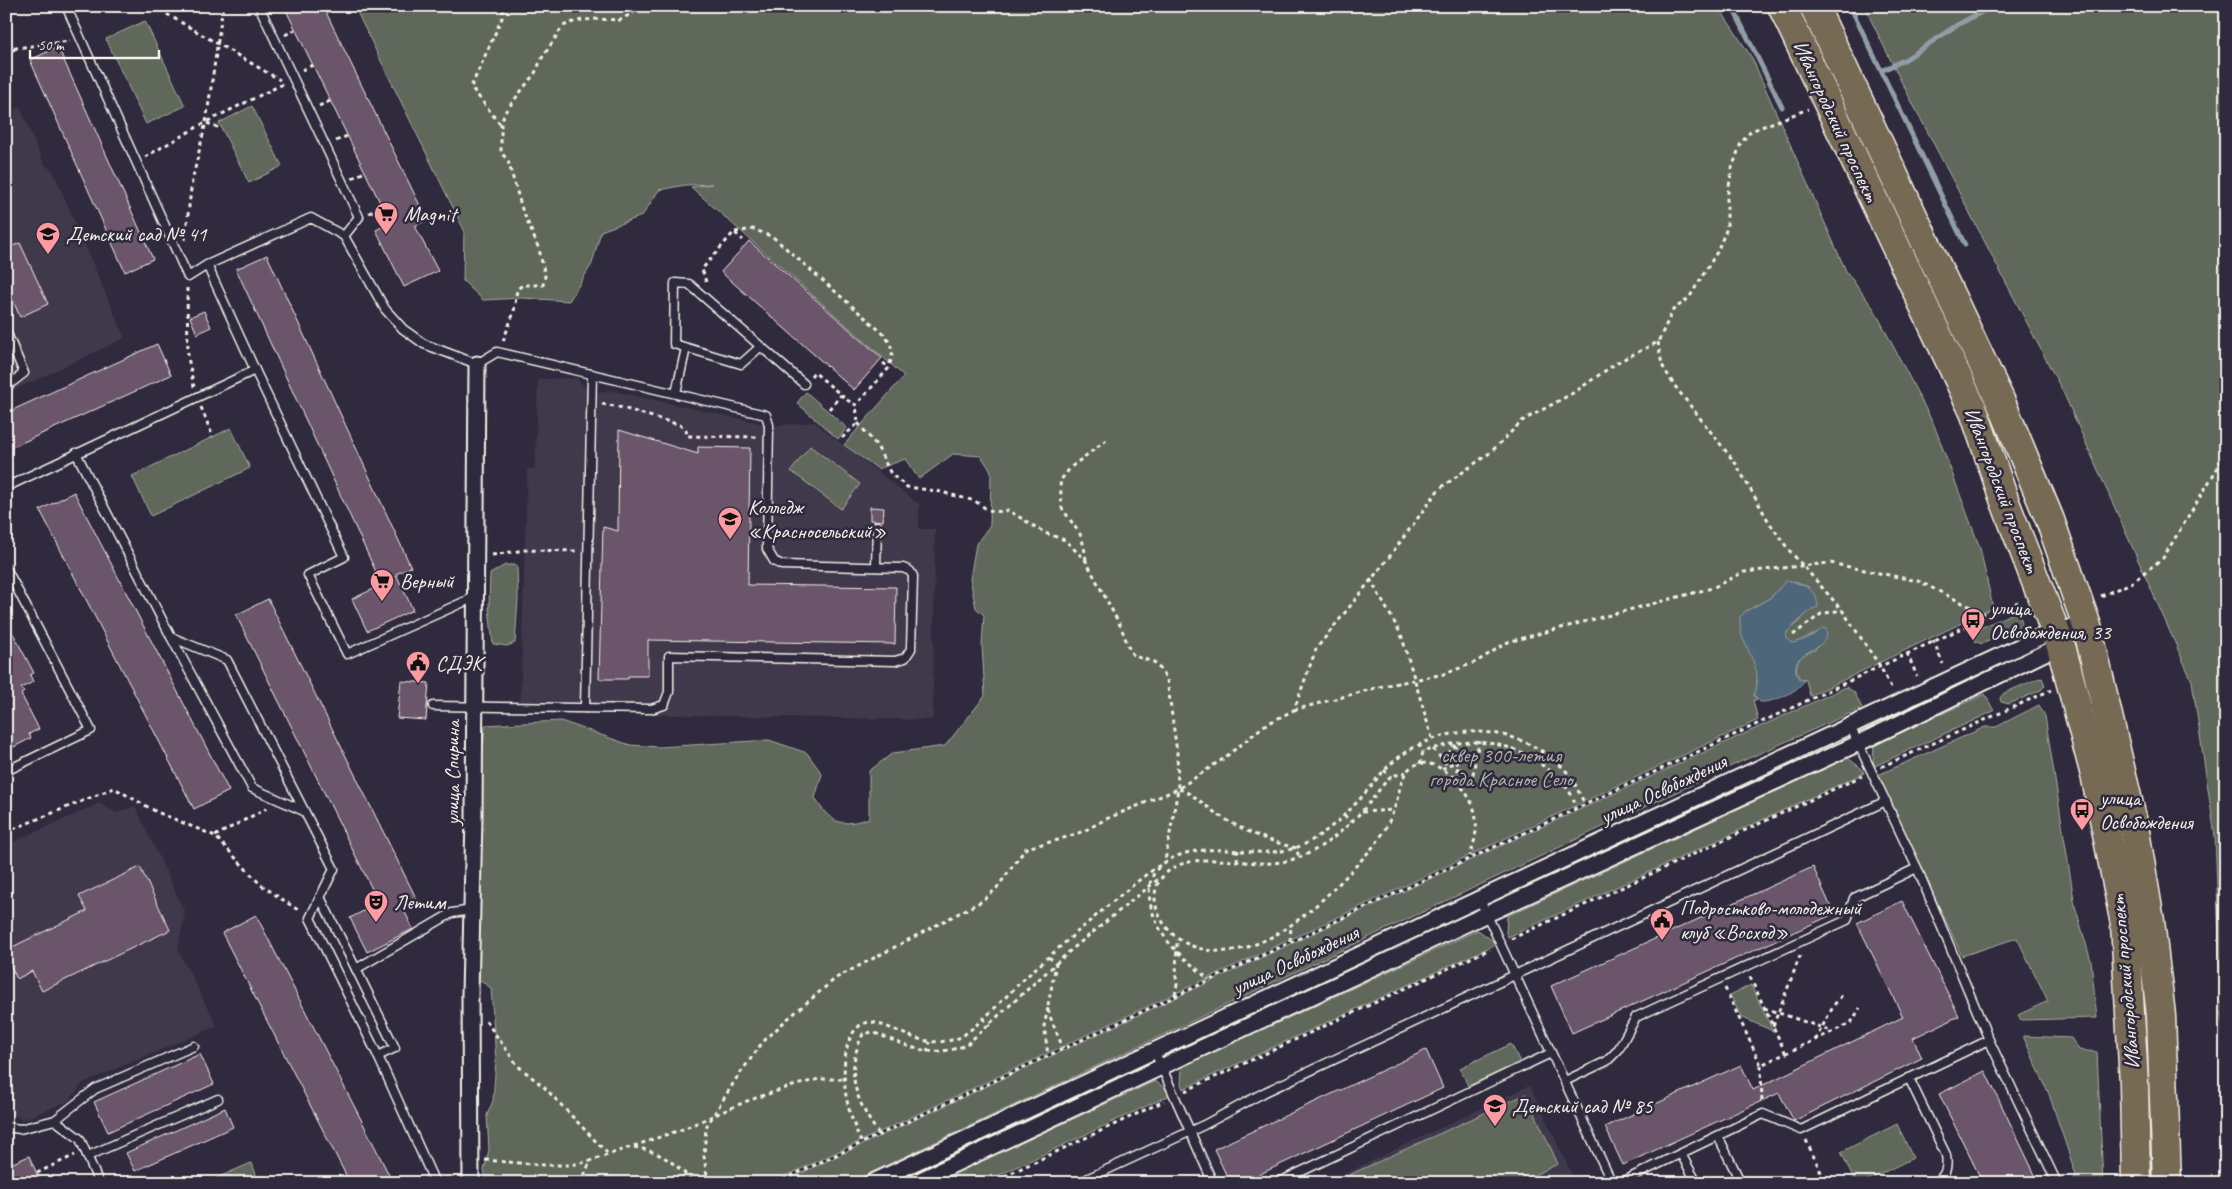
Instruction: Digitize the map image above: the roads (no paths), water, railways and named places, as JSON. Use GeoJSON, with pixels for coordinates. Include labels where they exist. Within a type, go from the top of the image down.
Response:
{"type":"FeatureCollection","features":[{"type":"Feature","properties":{"kind":"highway","name":"Ивангородский проспект"},"geometry":{"type":"LineString","coordinates":[[1782,6],[1974,412],[2005,502],[2058,638],[2096,779],[2125,924],[2134,1084],[2136,1183]]}},
{"type":"Feature","properties":{"kind":"highway","name":"Ивангородский проспект"},"geometry":{"type":"LineString","coordinates":[[1814,6],[2001,402],[2050,520],[2086,626],[2135,831],[2150,922],[2161,1015],[2167,1183]]}},
{"type":"Feature","properties":{"kind":"street","name":"улица Спирина"},"geometry":{"type":"LineString","coordinates":[[471,1183],[470,996],[477,364]]}},
{"type":"Feature","properties":{"kind":"street","name":"улица Освобождения"},"geometry":{"type":"LineString","coordinates":[[871,1183],[1850,726],[2086,626]]}},
{"type":"Feature","properties":{"kind":"street","name":"улица Освобождения"},"geometry":{"type":"LineString","coordinates":[[914,1183],[1487,914],[1859,743],[2058,638]]}},
{"type":"Feature","properties":{"kind":"lane"},"geometry":{"type":"LineString","coordinates":[[66,6],[188,277],[207,265],[310,218],[344,236],[385,309],[403,329],[424,344],[477,364],[497,352],[766,415],[768,438],[768,549],[774,561],[782,565],[902,568],[910,571],[913,576],[911,649],[905,658],[895,660],[669,656],[669,692],[664,705],[651,709],[433,706]]}},
{"type":"Feature","properties":{"kind":"lane"},"geometry":{"type":"LineString","coordinates":[[260,6],[359,217],[344,236]]}},
{"type":"Feature","properties":{"kind":"lane"},"geometry":{"type":"LineString","coordinates":[[207,265],[344,558],[308,575],[347,654],[475,597]]}},
{"type":"Feature","properties":{"kind":"lane"},"geometry":{"type":"LineString","coordinates":[[760,347],[741,364],[674,344],[675,283],[689,284],[804,384]]}},
{"type":"Feature","properties":{"kind":"lane"},"geometry":{"type":"LineString","coordinates":[[6,331],[24,373],[6,387]]}},
{"type":"Feature","properties":{"kind":"lane"},"geometry":{"type":"LineString","coordinates":[[676,393],[686,348]]}},
{"type":"Feature","properties":{"kind":"lane"},"geometry":{"type":"LineString","coordinates":[[6,487],[255,370]]}},
{"type":"Feature","properties":{"kind":"lane"},"geometry":{"type":"LineString","coordinates":[[585,708],[592,374]]}},
{"type":"Feature","properties":{"kind":"lane"},"geometry":{"type":"LineString","coordinates":[[76,453],[252,788],[304,810]]}},
{"type":"Feature","properties":{"kind":"lane"},"geometry":{"type":"LineString","coordinates":[[876,568],[877,526]]}},
{"type":"Feature","properties":{"kind":"lane"},"geometry":{"type":"LineString","coordinates":[[6,568],[91,730],[6,771]]}},
{"type":"Feature","properties":{"kind":"lane"},"geometry":{"type":"LineString","coordinates":[[171,637],[227,660],[334,868],[310,918],[378,1056],[435,1183]]}},
{"type":"Feature","properties":{"kind":"lane"},"geometry":{"type":"LineString","coordinates":[[1850,726],[1916,868],[1989,1040],[2057,1183]]}},
{"type":"Feature","properties":{"kind":"lane"},"geometry":{"type":"LineString","coordinates":[[1078,1183],[1191,1130],[1265,1092],[1886,801]]}},
{"type":"Feature","properties":{"kind":"lane"},"geometry":{"type":"LineString","coordinates":[[1565,1081],[1607,1061],[1618,1050],[1636,1017],[1847,920],[1854,898],[1916,868]]}},
{"type":"Feature","properties":{"kind":"lane"},"geometry":{"type":"LineString","coordinates":[[320,897],[395,1048],[378,1056]]}},
{"type":"Feature","properties":{"kind":"lane"},"geometry":{"type":"LineString","coordinates":[[1479,898],[1612,1183]]}},
{"type":"Feature","properties":{"kind":"lane"},"geometry":{"type":"LineString","coordinates":[[356,969],[452,913],[472,910]]}},
{"type":"Feature","properties":{"kind":"lane"},"geometry":{"type":"LineString","coordinates":[[1619,1183],[1763,1114],[1801,1130],[1989,1040]]}},
{"type":"Feature","properties":{"kind":"lane"},"geometry":{"type":"LineString","coordinates":[[6,1127],[20,1128],[55,1120],[95,1089],[194,1046]]}},
{"type":"Feature","properties":{"kind":"lane"},"geometry":{"type":"LineString","coordinates":[[1154,1050],[1213,1183]]}},
{"type":"Feature","properties":{"kind":"lane"},"geometry":{"type":"LineString","coordinates":[[1276,1183],[1551,1053]]}},
{"type":"Feature","properties":{"kind":"lane"},"geometry":{"type":"LineString","coordinates":[[1909,1078],[1946,1155],[1948,1165],[1944,1176],[1936,1183]]}},
{"type":"Feature","properties":{"kind":"lane"},"geometry":{"type":"LineString","coordinates":[[86,1153],[218,1099]]}},
{"type":"Feature","properties":{"kind":"lane"},"geometry":{"type":"LineString","coordinates":[[55,1120],[80,1139],[99,1183]]}},
{"type":"Feature","properties":{"kind":"lane"},"geometry":{"type":"LineString","coordinates":[[1718,1136],[1738,1177]]}},
{"type":"Feature","properties":{"kind":"lane"},"geometry":{"type":"LineString","coordinates":[[1681,1154],[1697,1183]]}},
{"type":"Feature","properties":{"kind":"water"},"geometry":{"type":"Polygon","coordinates":[[[1787,580],[1803,585],[1812,591],[1818,607],[1812,609],[1787,632],[1786,638],[1791,643],[1795,642],[1808,638],[1823,628],[1826,629],[1826,637],[1822,643],[1802,656],[1797,662],[1796,669],[1799,679],[1804,680],[1797,689],[1771,701],[1760,702],[1754,695],[1757,687],[1756,671],[1741,633],[1740,617],[1746,611],[1770,598],[1787,580]]]}},
{"type":"Feature","properties":{"kind":"waterway"},"geometry":{"type":"LineString","coordinates":[[1732,6],[1782,107]]}},
{"type":"Feature","properties":{"kind":"waterway"},"geometry":{"type":"LineString","coordinates":[[1850,6],[1965,245]]}},
{"type":"Feature","properties":{"kind":"waterway"},"geometry":{"type":"LineString","coordinates":[[1883,70],[1906,59],[1957,25],[1993,6]]}},
{"type":"Feature","properties":{"kind":"place","name":"Magnit"},"geometry":{"type":"Point","coordinates":[386,235]}},
{"type":"Feature","properties":{"kind":"place","name":"Детский сад № 41"},"geometry":{"type":"Point","coordinates":[48,255]}},
{"type":"Feature","properties":{"kind":"place","name":"Колледж «Красносельский»"},"geometry":{"type":"Point","coordinates":[730,540]}},
{"type":"Feature","properties":{"kind":"place","name":"Верный"},"geometry":{"type":"Point","coordinates":[382,602]}},
{"type":"Feature","properties":{"kind":"place","name":"улица Освобождения, 33"},"geometry":{"type":"Point","coordinates":[1973,641]}},
{"type":"Feature","properties":{"kind":"place","name":"СДЭК"},"geometry":{"type":"Point","coordinates":[418,684]}},
{"type":"Feature","properties":{"kind":"place","name":"улица Освобождения"},"geometry":{"type":"Point","coordinates":[2082,831]}},
{"type":"Feature","properties":{"kind":"place","name":"Летим"},"geometry":{"type":"Point","coordinates":[376,923]}},
{"type":"Feature","properties":{"kind":"place","name":"Подростково-молодежный клуб «Восход»"},"geometry":{"type":"Point","coordinates":[1662,941]}},
{"type":"Feature","properties":{"kind":"place","name":"Детский сад № 85"},"geometry":{"type":"Point","coordinates":[1495,1127]}},
{"type":"Feature","properties":{"kind":"park label","name":"сквер 300-летия города Красное Село"},"geometry":{"type":"Point","coordinates":[1501,767]}}]}
